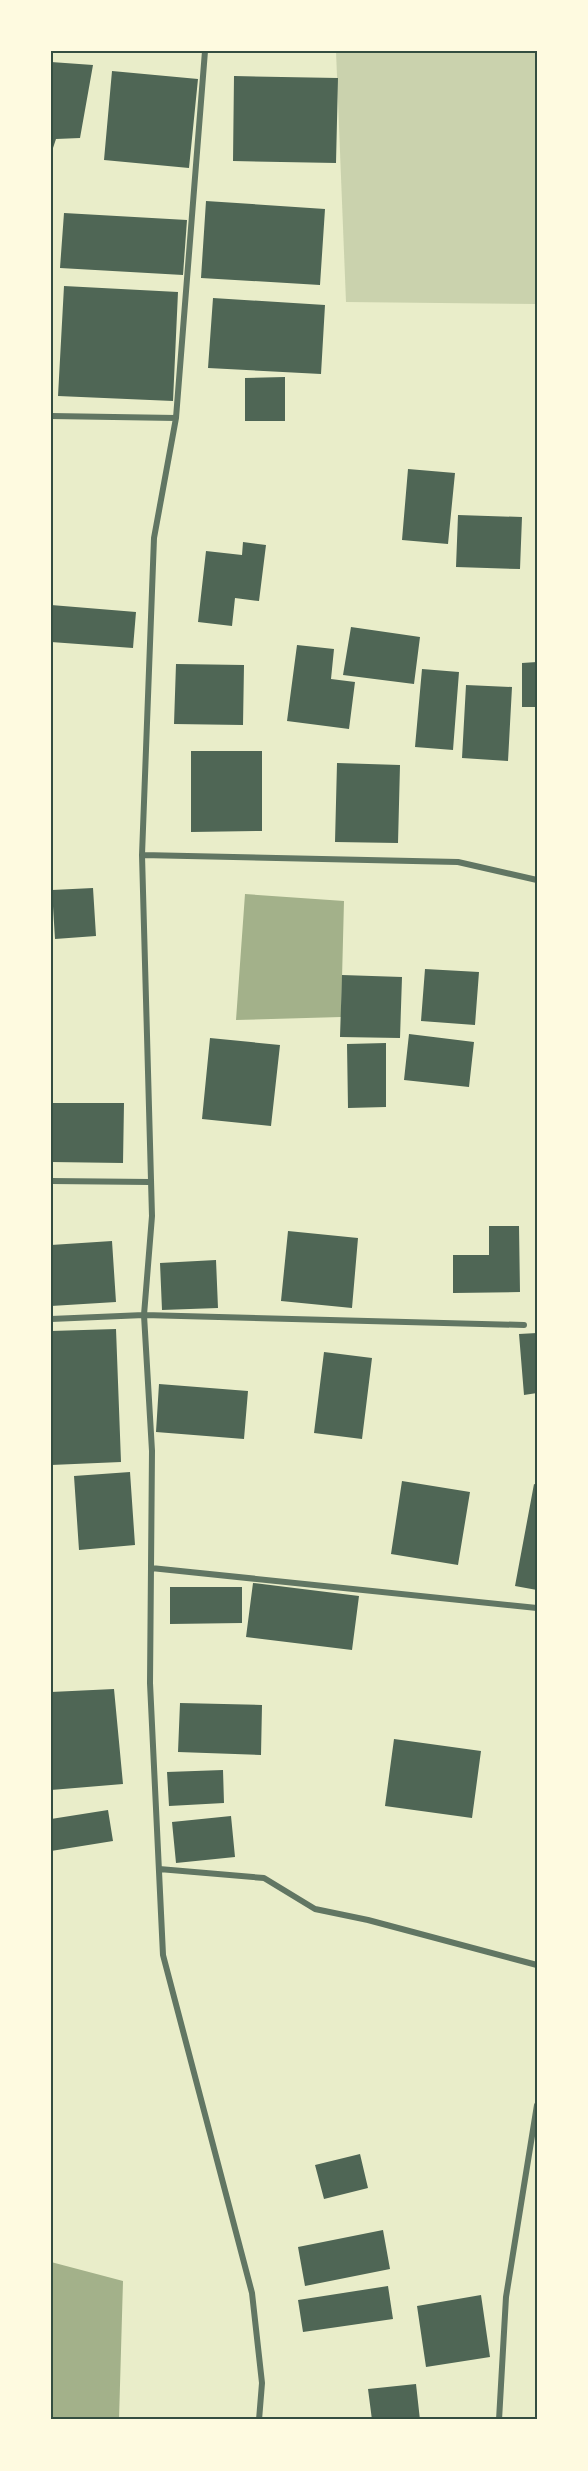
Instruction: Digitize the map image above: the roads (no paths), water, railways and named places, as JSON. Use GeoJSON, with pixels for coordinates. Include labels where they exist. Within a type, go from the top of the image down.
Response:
{"type":"FeatureCollection","features":[{"type":"Feature","properties":{"kind":"street"},"geometry":{"type":"LineString","coordinates":[[205,51],[176,418],[154,538],[142,855],[152,1216],[144,1316],[152,1451],[150,1683],[163,1956],[252,2293],[262,2383],[259,2420]]}},
{"type":"Feature","properties":{"kind":"street"},"geometry":{"type":"LineString","coordinates":[[51,416],[176,418]]}},
{"type":"Feature","properties":{"kind":"street"},"geometry":{"type":"LineString","coordinates":[[142,855],[458,862],[537,880]]}},
{"type":"Feature","properties":{"kind":"street"},"geometry":{"type":"LineString","coordinates":[[51,1181],[150,1182]]}},
{"type":"Feature","properties":{"kind":"street"},"geometry":{"type":"LineString","coordinates":[[51,1319],[144,1316],[524,1324]]}},
{"type":"Feature","properties":{"kind":"street"},"geometry":{"type":"LineString","coordinates":[[151,1568],[537,1608]]}},
{"type":"Feature","properties":{"kind":"street"},"geometry":{"type":"LineString","coordinates":[[159,1869],[264,1878],[315,1909],[368,1920],[537,1965]]}},
{"type":"Feature","properties":{"kind":"street"},"geometry":{"type":"LineString","coordinates":[[499,2420],[506,2297],[537,2105]]}}]}
